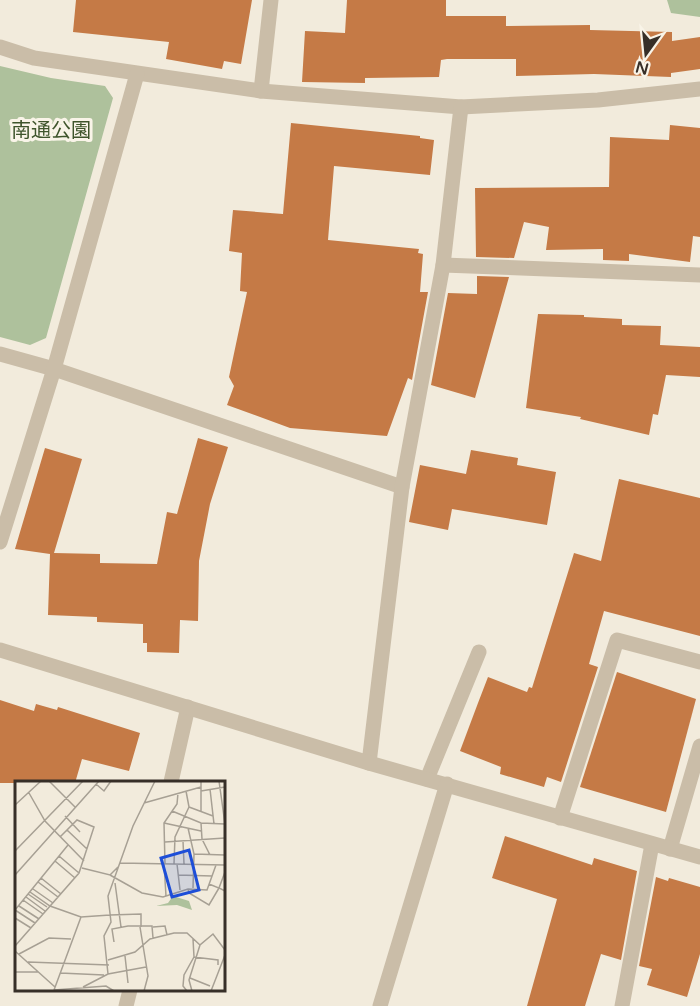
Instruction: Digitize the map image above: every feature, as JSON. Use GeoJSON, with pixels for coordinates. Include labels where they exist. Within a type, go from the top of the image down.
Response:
{"type":"FeatureCollection","features":[{"type":"Feature","properties":{"kind":"street"},"geometry":{"type":"LineString","coordinates":[[261,91],[271,0]]}},
{"type":"Feature","properties":{"kind":"street"},"geometry":{"type":"LineString","coordinates":[[0,47],[34,58],[261,91],[460,107],[598,100],[700,89]]}},
{"type":"Feature","properties":{"kind":"street"},"geometry":{"type":"LineString","coordinates":[[0,542],[54,369],[137,74]]}},
{"type":"Feature","properties":{"kind":"street"},"geometry":{"type":"LineString","coordinates":[[369,763],[402,488],[443,265],[460,107]]}},
{"type":"Feature","properties":{"kind":"street"},"geometry":{"type":"LineString","coordinates":[[443,265],[700,275]]}},
{"type":"Feature","properties":{"kind":"street"},"geometry":{"type":"LineString","coordinates":[[0,354],[54,369],[402,488]]}},
{"type":"Feature","properties":{"kind":"street"},"geometry":{"type":"LineString","coordinates":[[560,818],[617,640],[700,662]]}},
{"type":"Feature","properties":{"kind":"street"},"geometry":{"type":"LineString","coordinates":[[0,650],[369,763],[700,857]]}},
{"type":"Feature","properties":{"kind":"street"},"geometry":{"type":"LineString","coordinates":[[427,779],[479,652]]}},
{"type":"Feature","properties":{"kind":"street"},"geometry":{"type":"LineString","coordinates":[[171,781],[188,707]]}},
{"type":"Feature","properties":{"kind":"street"},"geometry":{"type":"LineString","coordinates":[[670,849],[700,746]]}},
{"type":"Feature","properties":{"kind":"street"},"geometry":{"type":"LineString","coordinates":[[380,1006],[447,784]]}},
{"type":"Feature","properties":{"kind":"street"},"geometry":{"type":"LineString","coordinates":[[622,1006],[652,844]]}},
{"type":"Feature","properties":{"kind":"street"},"geometry":{"type":"LineString","coordinates":[[126,1006],[130,991]]}},
{"type":"Feature","properties":{"kind":"green space"},"geometry":{"type":"Polygon","coordinates":[[[667,0],[700,0],[700,17],[671,13],[667,0]]]}},
{"type":"Feature","properties":{"kind":"green space","name":"南通公園"},"geometry":{"type":"Polygon","coordinates":[[[0,66],[51,78],[105,86],[113,98],[46,338],[30,345],[0,337],[0,66]]]}},
{"type":"Feature","properties":{"kind":"building"},"geometry":{"type":"Polygon","coordinates":[[[76,0],[252,0],[241,64],[224,61],[222,69],[166,59],[169,42],[73,32],[76,0]]]}},
{"type":"Feature","properties":{"kind":"building"},"geometry":{"type":"Polygon","coordinates":[[[347,0],[446,0],[446,16],[506,16],[506,26],[590,25],[590,30],[672,32],[672,41],[700,37],[700,69],[671,73],[671,77],[594,74],[516,76],[516,59],[447,59],[441,60],[439,77],[365,78],[365,83],[302,82],[305,31],[345,33],[347,0]]]}},
{"type":"Feature","properties":{"kind":"building"},"geometry":{"type":"Polygon","coordinates":[[[291,123],[420,136],[420,138],[434,140],[430,175],[334,166],[328,240],[419,249],[418,253],[423,254],[420,292],[428,292],[412,380],[408,378],[387,436],[290,428],[227,405],[234,386],[229,377],[247,292],[240,291],[242,253],[229,251],[233,210],[283,214],[291,123]]]}},
{"type":"Feature","properties":{"kind":"building"},"geometry":{"type":"Polygon","coordinates":[[[670,125],[700,128],[700,237],[693,236],[690,262],[629,254],[629,261],[603,260],[603,249],[546,250],[549,227],[524,222],[514,258],[476,257],[475,188],[609,187],[610,137],[669,140],[670,125]]]}},
{"type":"Feature","properties":{"kind":"building"},"geometry":{"type":"Polygon","coordinates":[[[477,276],[509,277],[475,398],[431,385],[448,293],[477,294],[477,276]]]}},
{"type":"Feature","properties":{"kind":"building"},"geometry":{"type":"Polygon","coordinates":[[[538,314],[584,315],[584,317],[622,319],[622,325],[661,326],[660,345],[700,347],[700,377],[666,375],[658,415],[653,414],[649,435],[580,419],[581,417],[526,408],[538,314]]]}},
{"type":"Feature","properties":{"kind":"building"},"geometry":{"type":"Polygon","coordinates":[[[198,438],[228,447],[210,504],[199,561],[198,621],[180,620],[179,653],[147,652],[147,643],[143,643],[143,624],[97,622],[97,617],[48,615],[50,554],[15,549],[45,448],[82,459],[54,553],[100,554],[100,563],[157,564],[167,512],[177,514],[198,438]]]}},
{"type":"Feature","properties":{"kind":"building"},"geometry":{"type":"Polygon","coordinates":[[[471,450],[518,458],[517,465],[556,472],[547,525],[452,509],[448,530],[409,522],[420,465],[466,474],[471,450]]]}},
{"type":"Feature","properties":{"kind":"building"},"geometry":{"type":"Polygon","coordinates":[[[619,479],[700,498],[700,636],[604,611],[589,664],[598,667],[561,782],[547,777],[544,787],[500,774],[501,767],[460,751],[488,677],[527,692],[529,687],[532,688],[574,553],[601,561],[619,479]]]}},
{"type":"Feature","properties":{"kind":"building"},"geometry":{"type":"Polygon","coordinates":[[[617,672],[696,699],[666,812],[580,787],[617,672]]]}},
{"type":"Feature","properties":{"kind":"building"},"geometry":{"type":"Polygon","coordinates":[[[0,700],[34,711],[36,704],[57,710],[58,707],[140,733],[129,771],[82,759],[76,781],[0,783],[0,700]]]}},
{"type":"Feature","properties":{"kind":"building"},"geometry":{"type":"Polygon","coordinates":[[[505,836],[592,865],[594,858],[637,871],[621,960],[601,954],[585,1006],[527,1006],[557,899],[492,878],[505,836]]]}},
{"type":"Feature","properties":{"kind":"building"},"geometry":{"type":"Polygon","coordinates":[[[656,877],[668,881],[669,878],[700,887],[700,954],[687,997],[647,985],[652,969],[639,966],[656,877]]]}}]}
